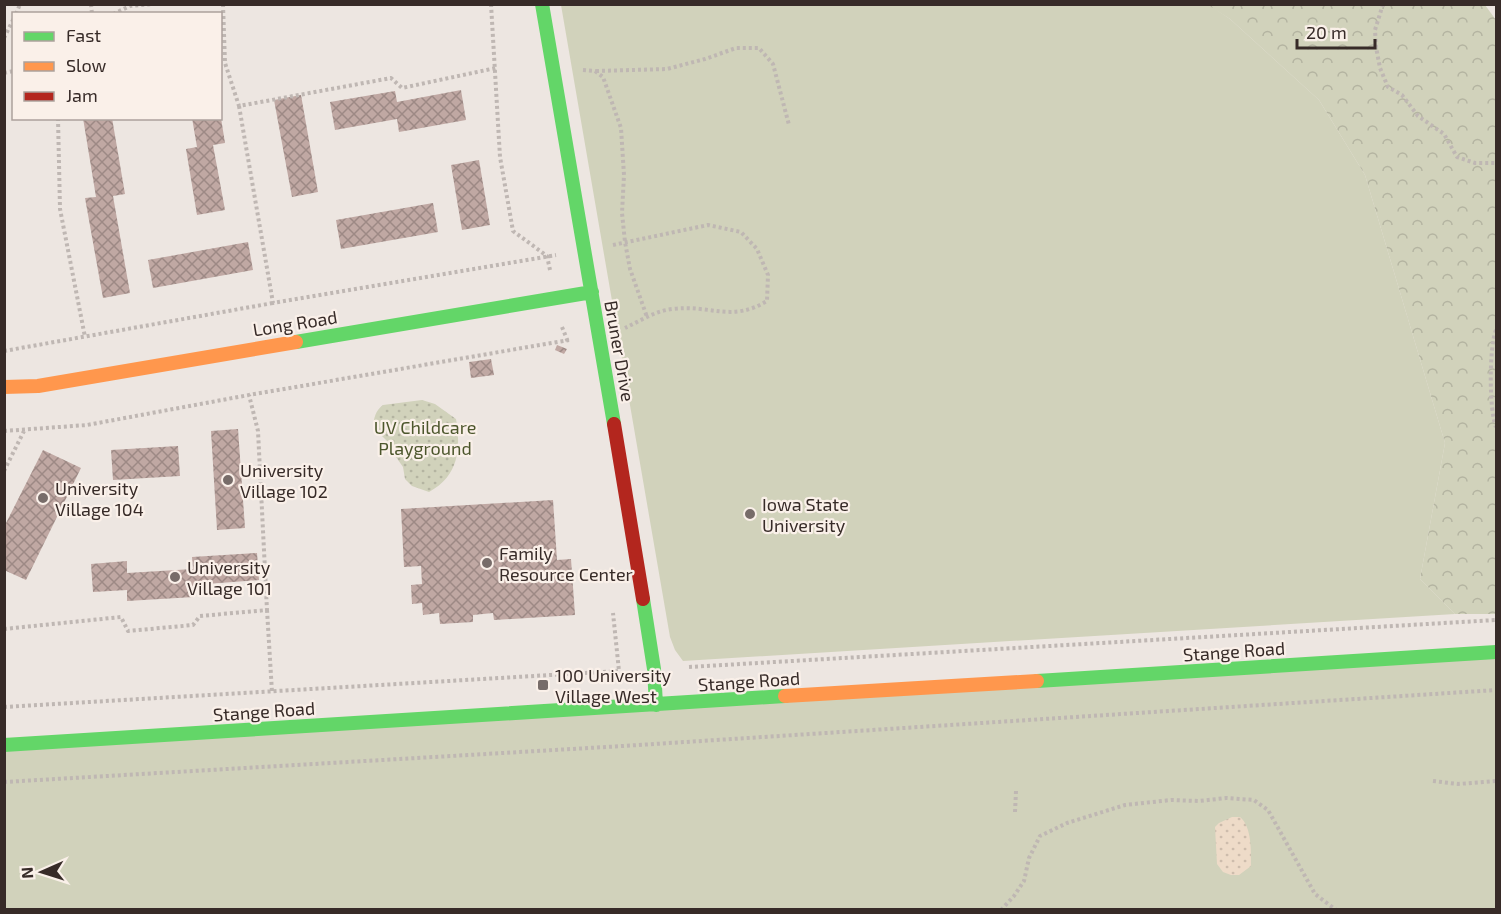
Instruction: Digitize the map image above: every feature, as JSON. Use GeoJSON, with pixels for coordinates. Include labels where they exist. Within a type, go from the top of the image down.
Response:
{"type":"FeatureCollection","features":[{"type":"Feature","properties":{"kind":"main road","name":"Bruner Drive"},"geometry":{"type":"LineString","coordinates":[[542,4],[640,576],[654,669],[656,705]]}},
{"type":"Feature","properties":{"kind":"main road","name":"Long Road"},"geometry":{"type":"LineString","coordinates":[[4,387],[38,386],[592,292]]}},
{"type":"Feature","properties":{"kind":"main road","name":"Stange Road"},"geometry":{"type":"LineString","coordinates":[[4,745],[1497,652]]}},
{"type":"Feature","properties":{"kind":"path"},"geometry":{"type":"LineString","coordinates":[[128,5],[152,4]]}},
{"type":"Feature","properties":{"kind":"path"},"geometry":{"type":"LineString","coordinates":[[223,4],[225,63],[239,106],[273,303]]}},
{"type":"Feature","properties":{"kind":"path"},"geometry":{"type":"LineString","coordinates":[[491,4],[500,157],[513,231],[547,256],[551,274]]}},
{"type":"Feature","properties":{"kind":"path"},"geometry":{"type":"LineString","coordinates":[[1383,4],[1375,30],[1376,47],[1380,68],[1388,87],[1402,95],[1418,116],[1444,134],[1457,157],[1475,163],[1497,163]]}},
{"type":"Feature","properties":{"kind":"path"},"geometry":{"type":"LineString","coordinates":[[4,38],[12,22]]}},
{"type":"Feature","properties":{"kind":"path"},"geometry":{"type":"LineString","coordinates":[[572,68],[595,71],[667,69],[736,48],[759,48],[773,64],[789,125]]}},
{"type":"Feature","properties":{"kind":"path"},"geometry":{"type":"LineString","coordinates":[[239,106],[391,78],[402,88],[495,68]]}},
{"type":"Feature","properties":{"kind":"path"},"geometry":{"type":"LineString","coordinates":[[595,71],[603,77],[621,128],[624,175],[622,213],[625,242],[630,269],[647,317]]}},
{"type":"Feature","properties":{"kind":"path"},"geometry":{"type":"LineString","coordinates":[[58,120],[60,209],[85,336]]}},
{"type":"Feature","properties":{"kind":"path"},"geometry":{"type":"LineString","coordinates":[[604,247],[708,225],[741,232],[757,249],[768,275],[767,301],[754,309],[736,313],[699,308],[671,309],[647,317],[619,331]]}},
{"type":"Feature","properties":{"kind":"path"},"geometry":{"type":"LineString","coordinates":[[4,351],[547,256]]}},
{"type":"Feature","properties":{"kind":"path"},"geometry":{"type":"LineString","coordinates":[[1497,330],[1493,338],[1491,389],[1497,427]]}},
{"type":"Feature","properties":{"kind":"path"},"geometry":{"type":"LineString","coordinates":[[4,431],[87,425],[568,341]]}},
{"type":"Feature","properties":{"kind":"path"},"geometry":{"type":"LineString","coordinates":[[249,395],[258,431],[272,692]]}},
{"type":"Feature","properties":{"kind":"path"},"geometry":{"type":"LineString","coordinates":[[4,471],[24,431]]}},
{"type":"Feature","properties":{"kind":"path"},"geometry":{"type":"LineString","coordinates":[[4,629],[121,617],[128,631],[193,625],[200,616],[267,610]]}},
{"type":"Feature","properties":{"kind":"path"},"geometry":{"type":"LineString","coordinates":[[689,667],[1497,620]]}},
{"type":"Feature","properties":{"kind":"path"},"geometry":{"type":"LineString","coordinates":[[4,707],[619,671]]}},
{"type":"Feature","properties":{"kind":"path"},"geometry":{"type":"LineString","coordinates":[[4,782],[659,744],[1497,690]]}},
{"type":"Feature","properties":{"kind":"path"},"geometry":{"type":"LineString","coordinates":[[1433,781],[1458,784],[1497,781]]}},
{"type":"Feature","properties":{"kind":"path"},"geometry":{"type":"LineString","coordinates":[[1015,812],[1016,791]]}},
{"type":"Feature","properties":{"kind":"path"},"geometry":{"type":"LineString","coordinates":[[1001,909],[1024,881],[1029,858],[1040,836],[1067,823],[1125,806],[1226,798],[1254,800],[1268,810],[1315,894],[1336,909]]}},
{"type":"Feature","properties":{"kind":"green space"},"geometry":{"type":"Polygon","coordinates":[[[1208,4],[1230,19],[1319,100],[1365,175],[1445,443],[1420,579],[1455,614],[683,661],[670,637],[561,5],[1208,4]]]}},
{"type":"Feature","properties":{"kind":"green space"},"geometry":{"type":"Polygon","coordinates":[[[1208,5],[1485,5],[1496,20],[1496,614],[1455,614],[1420,579],[1445,443],[1365,175],[1319,100],[1230,19],[1208,5]]]}},
{"type":"Feature","properties":{"kind":"green space","name":"UV Childcare Playground"},"geometry":{"type":"Polygon","coordinates":[[[422,400],[435,404],[456,419],[458,430],[458,451],[452,470],[447,478],[429,492],[412,486],[405,479],[403,467],[390,444],[373,427],[375,415],[383,405],[422,400]]]}},
{"type":"Feature","properties":{"kind":"green space"},"geometry":{"type":"Polygon","coordinates":[[[1496,652],[1496,909],[5,910],[5,745],[1496,652]]]}},
{"type":"Feature","properties":{"kind":"sand"},"geometry":{"type":"Polygon","coordinates":[[[1232,817],[1240,817],[1244,821],[1250,840],[1251,866],[1239,875],[1223,872],[1217,864],[1215,827],[1232,817]]]}},
{"type":"Feature","properties":{"kind":"building"},"geometry":{"type":"Polygon","coordinates":[[[461,90],[466,120],[399,132],[397,119],[335,130],[330,102],[395,91],[397,102],[461,90]]]}},
{"type":"Feature","properties":{"kind":"building"},"geometry":{"type":"Polygon","coordinates":[[[301,95],[318,192],[292,197],[274,100],[301,95]]]}},
{"type":"Feature","properties":{"kind":"building"},"geometry":{"type":"Polygon","coordinates":[[[83,120],[112,120],[125,194],[113,196],[130,293],[103,298],[85,198],[96,197],[83,120]]]}},
{"type":"Feature","properties":{"kind":"building"},"geometry":{"type":"Polygon","coordinates":[[[192,120],[221,120],[225,143],[213,145],[225,210],[197,215],[186,149],[197,147],[192,120]]]}},
{"type":"Feature","properties":{"kind":"building"},"geometry":{"type":"Polygon","coordinates":[[[479,160],[490,225],[462,230],[451,165],[479,160]]]}},
{"type":"Feature","properties":{"kind":"building"},"geometry":{"type":"Polygon","coordinates":[[[433,203],[438,232],[341,249],[336,220],[433,203]]]}},
{"type":"Feature","properties":{"kind":"building"},"geometry":{"type":"Polygon","coordinates":[[[248,242],[253,270],[153,288],[148,260],[248,242]]]}},
{"type":"Feature","properties":{"kind":"building"},"geometry":{"type":"Polygon","coordinates":[[[557,345],[567,349],[564,354],[555,350],[557,345]]]}},
{"type":"Feature","properties":{"kind":"building"},"geometry":{"type":"Polygon","coordinates":[[[491,359],[494,375],[471,378],[469,362],[491,359]]]}},
{"type":"Feature","properties":{"kind":"building","name":"University Village 102"},"geometry":{"type":"Polygon","coordinates":[[[238,429],[245,528],[217,530],[211,431],[238,429]]]}},
{"type":"Feature","properties":{"kind":"building"},"geometry":{"type":"Polygon","coordinates":[[[178,446],[180,476],[113,480],[111,450],[178,446]]]}},
{"type":"Feature","properties":{"kind":"building","name":"University Village 104"},"geometry":{"type":"Polygon","coordinates":[[[43,450],[81,468],[26,580],[4,570],[4,527],[43,450]]]}},
{"type":"Feature","properties":{"kind":"building","name":"Family Resource Center"},"geometry":{"type":"Polygon","coordinates":[[[553,500],[557,560],[571,559],[575,615],[494,620],[493,613],[473,615],[473,622],[440,624],[439,613],[423,615],[422,603],[412,604],[411,585],[422,584],[421,566],[404,567],[401,509],[553,500]]]}},
{"type":"Feature","properties":{"kind":"building","name":"University Village 101"},"geometry":{"type":"Polygon","coordinates":[[[257,553],[259,580],[193,585],[194,597],[127,601],[127,590],[93,592],[91,564],[127,561],[127,573],[193,569],[192,557],[257,553]]]}},
{"type":"Feature","properties":{"kind":"traffic: fast"},"geometry":{"type":"LineString","coordinates":[[542,4],[614,424]]}},
{"type":"Feature","properties":{"kind":"traffic: fast"},"geometry":{"type":"LineString","coordinates":[[296,342],[592,292]]}},
{"type":"Feature","properties":{"kind":"traffic: fast"},"geometry":{"type":"LineString","coordinates":[[643,599],[654,669],[656,705]]}},
{"type":"Feature","properties":{"kind":"traffic: fast"},"geometry":{"type":"LineString","coordinates":[[1037,681],[1496,652]]}},
{"type":"Feature","properties":{"kind":"traffic: fast"},"geometry":{"type":"LineString","coordinates":[[4,745],[785,696]]}},
{"type":"Feature","properties":{"kind":"traffic: slow"},"geometry":{"type":"LineString","coordinates":[[4,387],[38,386],[296,342]]}},
{"type":"Feature","properties":{"kind":"traffic: slow"},"geometry":{"type":"LineString","coordinates":[[785,696],[1037,681]]}},
{"type":"Feature","properties":{"kind":"traffic: jam"},"geometry":{"type":"LineString","coordinates":[[614,424],[643,599]]}},
{"type":"Feature","properties":{"kind":"place","name":"University Village 102"},"geometry":{"type":"Point","coordinates":[228,480]}},
{"type":"Feature","properties":{"kind":"place","name":"University Village 104"},"geometry":{"type":"Point","coordinates":[43,498]}},
{"type":"Feature","properties":{"kind":"place","name":"Iowa State University"},"geometry":{"type":"Point","coordinates":[750,514]}},
{"type":"Feature","properties":{"kind":"place","name":"Family Resource Center"},"geometry":{"type":"Point","coordinates":[487,563]}},
{"type":"Feature","properties":{"kind":"place","name":"University Village 101"},"geometry":{"type":"Point","coordinates":[175,577]}},
{"type":"Feature","properties":{"kind":"place","name":"100 University Village West"},"geometry":{"type":"Point","coordinates":[543,685]}}]}
